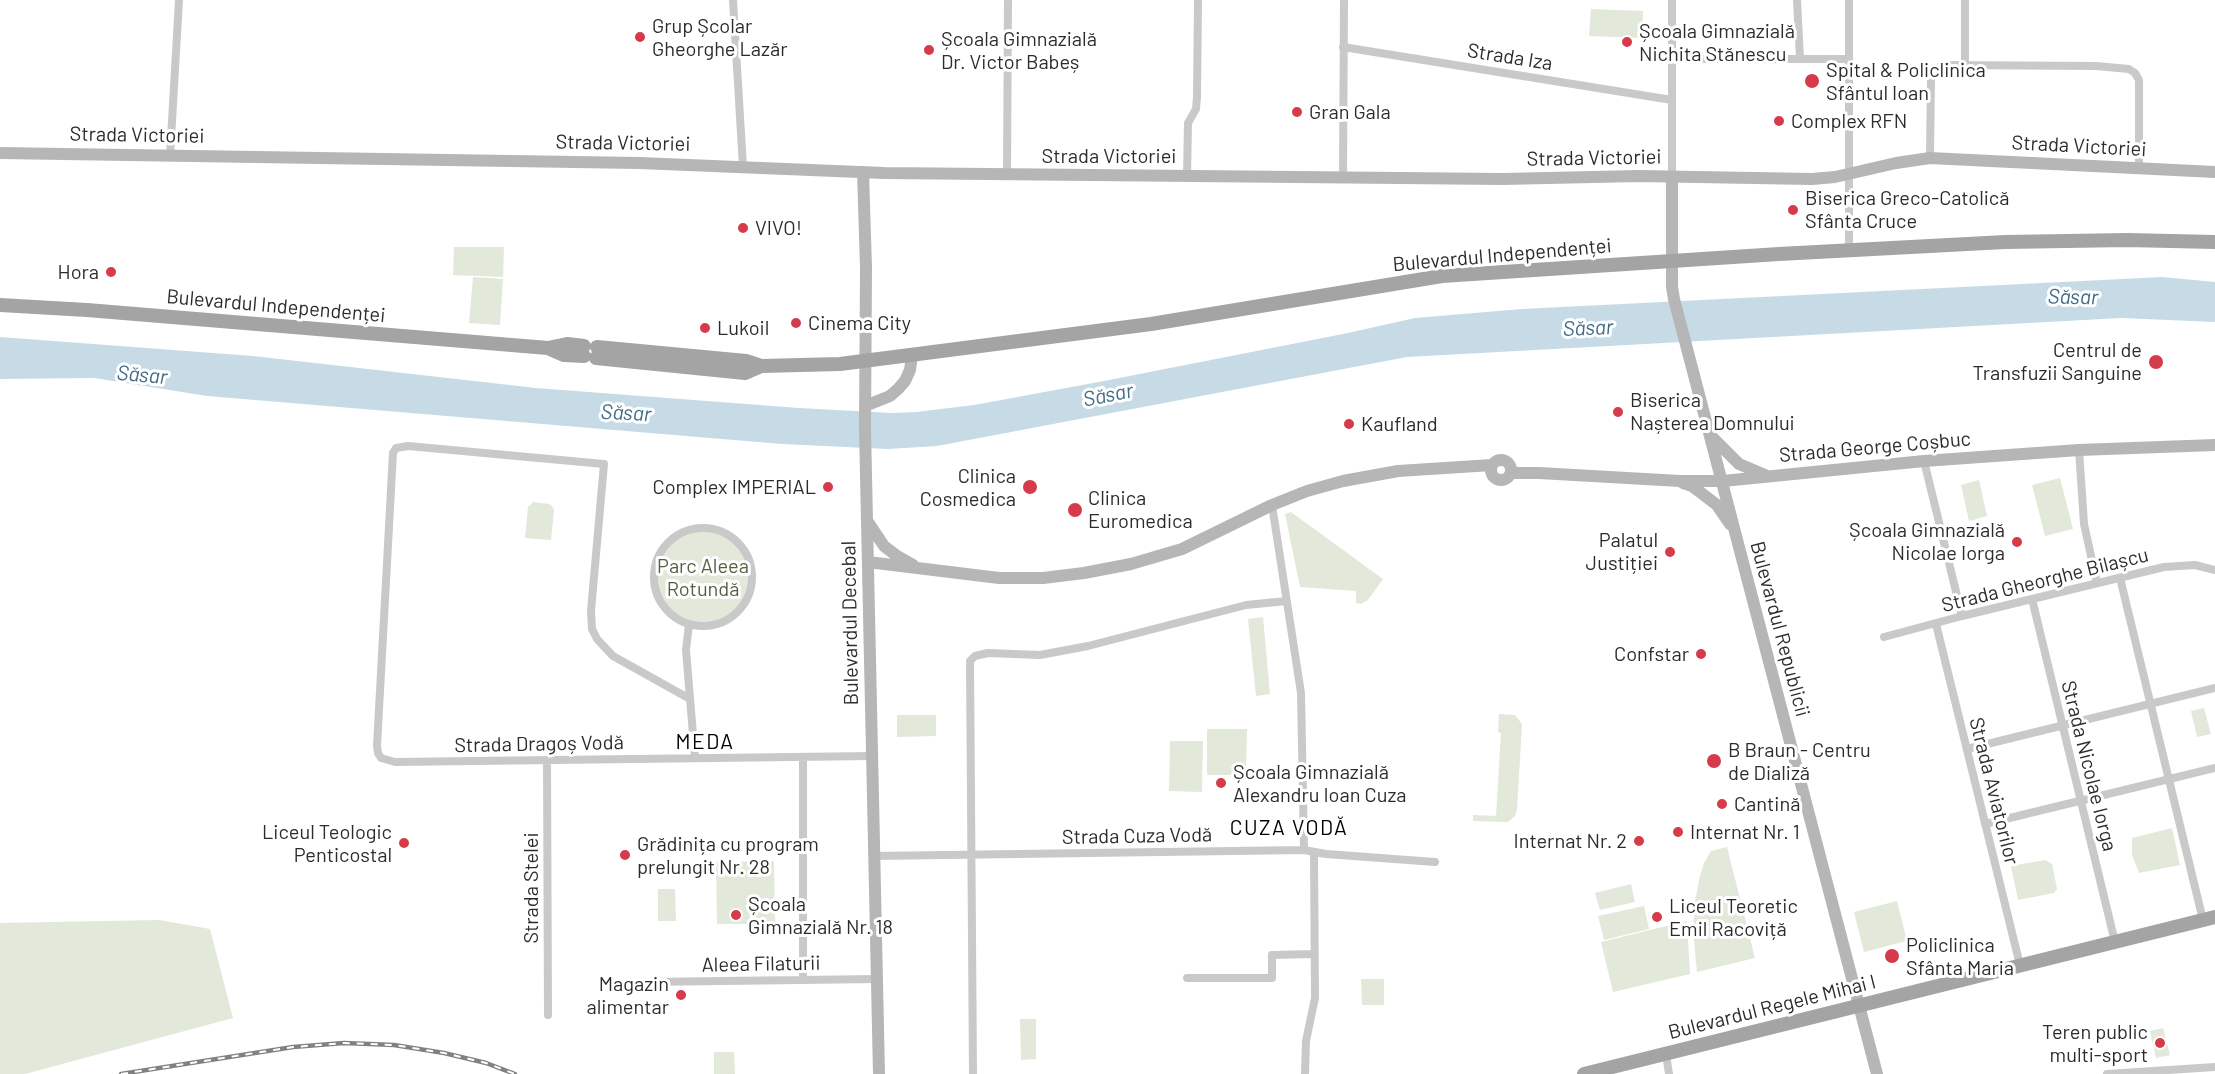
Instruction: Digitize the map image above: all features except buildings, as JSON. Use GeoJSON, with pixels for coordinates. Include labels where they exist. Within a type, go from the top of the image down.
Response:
{"type":"FeatureCollection","features":[{"type":"Feature","properties":{"kind":"main road","name":"Bulevardul Independenței"},"geometry":{"type":"LineString","coordinates":[[0,305],[87,310],[548,348],[567,344],[590,352],[745,373],[761,366],[866,362],[1151,324],[1442,276],[1849,250],[2027,242],[2215,242]]}},
{"type":"Feature","properties":{"kind":"main road","name":"Bulevardul Regele Mihai I"},"geometry":{"type":"LineString","coordinates":[[1584,1074],[2209,919]]}},
{"type":"Feature","properties":{"kind":"street"},"geometry":{"type":"LineString","coordinates":[[170,156],[179,0]]}},
{"type":"Feature","properties":{"kind":"street"},"geometry":{"type":"LineString","coordinates":[[733,0],[743,167]]}},
{"type":"Feature","properties":{"kind":"street"},"geometry":{"type":"LineString","coordinates":[[1007,174],[1008,0]]}},
{"type":"Feature","properties":{"kind":"street"},"geometry":{"type":"LineString","coordinates":[[1187,176],[1188,123],[1196,109],[1197,97],[1198,0]]}},
{"type":"Feature","properties":{"kind":"street"},"geometry":{"type":"LineString","coordinates":[[1343,177],[1344,0]]}},
{"type":"Feature","properties":{"kind":"street"},"geometry":{"type":"LineString","coordinates":[[1672,0],[1672,177]]}},
{"type":"Feature","properties":{"kind":"street"},"geometry":{"type":"LineString","coordinates":[[1797,0],[1800,59]]}},
{"type":"Feature","properties":{"kind":"street"},"geometry":{"type":"LineString","coordinates":[[1849,0],[1849,250]]}},
{"type":"Feature","properties":{"kind":"street"},"geometry":{"type":"LineString","coordinates":[[1965,0],[1965,65]]}},
{"type":"Feature","properties":{"kind":"street","name":"Strada Iza"},"geometry":{"type":"LineString","coordinates":[[1343,47],[1672,100]]}},
{"type":"Feature","properties":{"kind":"street"},"geometry":{"type":"LineString","coordinates":[[1672,59],[1849,59]]}},
{"type":"Feature","properties":{"kind":"street"},"geometry":{"type":"LineString","coordinates":[[1930,158],[1931,77],[1935,70],[1943,65],[2096,66],[2129,69],[2135,73],[2140,87],[2139,168]]}},
{"type":"Feature","properties":{"kind":"street","name":"Strada Victoriei"},"geometry":{"type":"LineString","coordinates":[[0,153],[522,160],[863,172],[1502,179],[1639,176],[1812,179],[1849,175],[1896,163],[1930,158],[2215,172]]}},
{"type":"Feature","properties":{"kind":"street","name":"Bulevardul Decebal"},"geometry":{"type":"LineString","coordinates":[[863,172],[866,268],[865,406],[879,1074]]}},
{"type":"Feature","properties":{"kind":"street","name":"Bulevardul Republicii"},"geometry":{"type":"LineString","coordinates":[[1672,177],[1672,287],[1674,299],[1712,436],[1733,528],[1877,1074]]}},
{"type":"Feature","properties":{"kind":"street"},"geometry":{"type":"LineString","coordinates":[[865,406],[890,396],[898,389],[910,370],[912,355]]}},
{"type":"Feature","properties":{"kind":"street"},"geometry":{"type":"LineString","coordinates":[[1712,436],[1739,464],[1767,476]]}},
{"type":"Feature","properties":{"kind":"street","name":"Strada George Coșbuc"},"geometry":{"type":"LineString","coordinates":[[868,562],[983,577],[1015,578],[1065,575],[1106,569],[1156,558],[1182,549],[1272,505],[1324,486],[1361,477],[1417,469],[1492,469],[1495,478],[1502,480],[1508,478],[1511,469],[1539,473],[1680,481],[1723,481],[1924,461],[2079,450],[2215,445]]}},
{"type":"Feature","properties":{"kind":"street","name":"Strada Dragoș Vodă"},"geometry":{"type":"LineString","coordinates":[[690,699],[613,656],[597,639],[592,629],[591,611],[604,464],[408,446],[396,448],[391,458],[377,746],[381,758],[395,762],[872,756]]}},
{"type":"Feature","properties":{"kind":"street"},"geometry":{"type":"LineString","coordinates":[[2079,450],[2084,524],[2097,583]]}},
{"type":"Feature","properties":{"kind":"street"},"geometry":{"type":"LineString","coordinates":[[1924,461],[1962,616]]}},
{"type":"Feature","properties":{"kind":"street"},"geometry":{"type":"LineString","coordinates":[[1680,481],[1692,486],[1717,505],[1733,528]]}},
{"type":"Feature","properties":{"kind":"street"},"geometry":{"type":"LineString","coordinates":[[1272,505],[1303,716],[1304,850]]}},
{"type":"Feature","properties":{"kind":"street"},"geometry":{"type":"LineString","coordinates":[[868,521],[884,546],[920,568]]}},
{"type":"Feature","properties":{"kind":"street"},"geometry":{"type":"LineString","coordinates":[[693,530],[717,530],[738,542],[747,555],[752,571],[749,595],[741,609],[723,622],[706,627],[689,624],[675,618],[659,600],[654,576],[657,560],[665,546],[677,536],[693,530]]}},
{"type":"Feature","properties":{"kind":"street","name":"Strada Gheorghe Bilașcu"},"geometry":{"type":"LineString","coordinates":[[1884,637],[2164,567],[2185,565],[2215,570]]}},
{"type":"Feature","properties":{"kind":"street"},"geometry":{"type":"LineString","coordinates":[[2120,578],[2169,779],[2209,919]]}},
{"type":"Feature","properties":{"kind":"street","name":"Strada Nicolae Iorga"},"geometry":{"type":"LineString","coordinates":[[2032,599],[2115,942]]}},
{"type":"Feature","properties":{"kind":"street"},"geometry":{"type":"LineString","coordinates":[[973,1074],[968,668],[970,661],[981,654],[1040,655],[1088,646],[1246,605],[1287,601]]}},
{"type":"Feature","properties":{"kind":"street"},"geometry":{"type":"LineString","coordinates":[[689,624],[686,650],[695,758]]}},
{"type":"Feature","properties":{"kind":"street","name":"Strada Aviatorilor"},"geometry":{"type":"LineString","coordinates":[[1936,624],[1985,824],[2016,966]]}},
{"type":"Feature","properties":{"kind":"street"},"geometry":{"type":"LineString","coordinates":[[1967,749],[2215,688]]}},
{"type":"Feature","properties":{"kind":"street"},"geometry":{"type":"LineString","coordinates":[[803,757],[803,980]]}},
{"type":"Feature","properties":{"kind":"street","name":"Strada Stelei"},"geometry":{"type":"LineString","coordinates":[[547,760],[548,1015]]}},
{"type":"Feature","properties":{"kind":"street"},"geometry":{"type":"LineString","coordinates":[[1985,824],[2215,768]]}},
{"type":"Feature","properties":{"kind":"street","name":"Strada Cuza Vodă"},"geometry":{"type":"LineString","coordinates":[[874,856],[1304,850],[1436,862]]}},
{"type":"Feature","properties":{"kind":"street"},"geometry":{"type":"LineString","coordinates":[[1305,1074],[1305,1048],[1315,998],[1314,852]]}},
{"type":"Feature","properties":{"kind":"street"},"geometry":{"type":"LineString","coordinates":[[1187,978],[1272,978],[1272,955],[1314,954]]}},
{"type":"Feature","properties":{"kind":"street","name":"Aleea Filaturii"},"geometry":{"type":"LineString","coordinates":[[646,982],[877,980]]}},
{"type":"Feature","properties":{"kind":"street"},"geometry":{"type":"LineString","coordinates":[[1666,1054],[1669,1074]]}},
{"type":"Feature","properties":{"kind":"street"},"geometry":{"type":"LineString","coordinates":[[2107,1074],[2215,1067]]}},
{"type":"Feature","properties":{"kind":"green space"},"geometry":{"type":"Polygon","coordinates":[[[1591,9],[1643,11],[1642,38],[1589,36],[1591,9]]]}},
{"type":"Feature","properties":{"kind":"green space"},"geometry":{"type":"Polygon","coordinates":[[[454,247],[504,247],[503,277],[453,275],[454,247]]]}},
{"type":"Feature","properties":{"kind":"green space"},"geometry":{"type":"Polygon","coordinates":[[[473,277],[503,279],[500,325],[469,323],[473,277]]]}},
{"type":"Feature","properties":{"kind":"green space"},"geometry":{"type":"Polygon","coordinates":[[[2060,478],[2073,529],[2045,536],[2032,485],[2060,478]]]}},
{"type":"Feature","properties":{"kind":"green space"},"geometry":{"type":"Polygon","coordinates":[[[1979,480],[1987,516],[1969,521],[1961,485],[1979,480]]]}},
{"type":"Feature","properties":{"kind":"green space"},"geometry":{"type":"Polygon","coordinates":[[[533,502],[549,504],[554,510],[551,540],[525,538],[528,507],[533,502]]]}},
{"type":"Feature","properties":{"kind":"green space"},"geometry":{"type":"Polygon","coordinates":[[[1291,512],[1383,579],[1368,600],[1361,604],[1356,603],[1356,591],[1300,587],[1285,514],[1291,512]]]}},
{"type":"Feature","properties":{"kind":"green space","name":"Parc Aleea Rotundă"},"geometry":{"type":"Polygon","coordinates":[[[694,531],[712,531],[729,538],[742,551],[749,568],[749,586],[742,603],[729,616],[712,623],[694,623],[677,616],[664,603],[657,586],[657,568],[664,551],[677,538],[694,531]]]}},
{"type":"Feature","properties":{"kind":"green space"},"geometry":{"type":"Polygon","coordinates":[[[1263,617],[1270,694],[1256,696],[1248,619],[1263,617]]]}},
{"type":"Feature","properties":{"kind":"green space"},"geometry":{"type":"Polygon","coordinates":[[[2204,708],[2211,734],[2197,737],[2191,711],[2204,708]]]}},
{"type":"Feature","properties":{"kind":"green space"},"geometry":{"type":"Polygon","coordinates":[[[1499,714],[1515,715],[1522,724],[1517,810],[1515,816],[1508,822],[1473,821],[1473,815],[1496,816],[1501,733],[1498,732],[1499,714]]]}},
{"type":"Feature","properties":{"kind":"green space"},"geometry":{"type":"Polygon","coordinates":[[[897,715],[936,715],[936,736],[897,737],[897,715]]]}},
{"type":"Feature","properties":{"kind":"green space"},"geometry":{"type":"Polygon","coordinates":[[[1207,729],[1247,729],[1246,775],[1207,775],[1207,729]]]}},
{"type":"Feature","properties":{"kind":"green space"},"geometry":{"type":"Polygon","coordinates":[[[1170,741],[1203,741],[1202,792],[1169,791],[1170,741]]]}},
{"type":"Feature","properties":{"kind":"green space"},"geometry":{"type":"Polygon","coordinates":[[[2172,828],[2180,865],[2139,873],[2132,855],[2132,838],[2172,828]]]}},
{"type":"Feature","properties":{"kind":"green space"},"geometry":{"type":"Polygon","coordinates":[[[1727,847],[1755,958],[1697,972],[1693,930],[1700,876],[1711,851],[1727,847]]]}},
{"type":"Feature","properties":{"kind":"green space"},"geometry":{"type":"Polygon","coordinates":[[[2045,860],[2052,864],[2057,889],[2054,893],[2018,900],[2011,866],[2045,860]]]}},
{"type":"Feature","properties":{"kind":"green space"},"geometry":{"type":"Polygon","coordinates":[[[774,861],[775,924],[717,924],[716,862],[774,861]]]}},
{"type":"Feature","properties":{"kind":"green space"},"geometry":{"type":"Polygon","coordinates":[[[1631,884],[1635,902],[1600,910],[1595,893],[1631,884]]]}},
{"type":"Feature","properties":{"kind":"green space"},"geometry":{"type":"Polygon","coordinates":[[[658,889],[675,889],[676,921],[658,921],[658,889]]]}},
{"type":"Feature","properties":{"kind":"green space"},"geometry":{"type":"Polygon","coordinates":[[[1897,901],[1907,941],[1864,952],[1854,912],[1897,901]]]}},
{"type":"Feature","properties":{"kind":"green space"},"geometry":{"type":"Polygon","coordinates":[[[1644,906],[1649,929],[1604,940],[1598,916],[1644,906]]]}},
{"type":"Feature","properties":{"kind":"green space"},"geometry":{"type":"Polygon","coordinates":[[[159,920],[210,929],[233,1018],[25,1074],[0,1074],[0,923],[159,920]]]}},
{"type":"Feature","properties":{"kind":"green space"},"geometry":{"type":"Polygon","coordinates":[[[1687,921],[1690,974],[1613,992],[1601,942],[1687,921]]]}},
{"type":"Feature","properties":{"kind":"green space"},"geometry":{"type":"Polygon","coordinates":[[[1361,979],[1384,979],[1384,1005],[1362,1005],[1361,979]]]}},
{"type":"Feature","properties":{"kind":"green space"},"geometry":{"type":"Polygon","coordinates":[[[1020,1019],[1036,1019],[1036,1059],[1021,1060],[1020,1019]]]}},
{"type":"Feature","properties":{"kind":"green space","name":"Teren public multi-sport"},"geometry":{"type":"Polygon","coordinates":[[[2163,1028],[2170,1055],[2156,1058],[2150,1031],[2163,1028]]]}},
{"type":"Feature","properties":{"kind":"green space"},"geometry":{"type":"Polygon","coordinates":[[[714,1052],[734,1052],[735,1074],[714,1074],[714,1052]]]}},
{"type":"Feature","properties":{"kind":"water","name":"Săsar"},"geometry":{"type":"Polygon","coordinates":[[[2162,277],[2215,282],[2215,322],[2121,318],[1407,357],[937,446],[888,449],[782,444],[207,396],[94,378],[0,379],[0,337],[253,356],[536,388],[799,408],[892,413],[916,412],[974,405],[1104,381],[1415,318],[1522,309],[2162,277]]]}},
{"type":"Feature","properties":{"kind":"railway"},"geometry":{"type":"LineString","coordinates":[[121,1074],[293,1047],[344,1043],[394,1045],[444,1053],[486,1063],[515,1074]]}},
{"type":"Feature","properties":{"kind":"place","name":"Grup Școlar Gheorghe Lazăr"},"geometry":{"type":"Point","coordinates":[640,37]}},
{"type":"Feature","properties":{"kind":"place","name":"Școala Gimnazială Nichita Stănescu"},"geometry":{"type":"Point","coordinates":[1627,42]}},
{"type":"Feature","properties":{"kind":"place","name":"Școala Gimnazială Dr. Victor Babeș"},"geometry":{"type":"Point","coordinates":[929,50]}},
{"type":"Feature","properties":{"kind":"place","name":"Spital & Policlinica Sfântul Ioan"},"geometry":{"type":"Point","coordinates":[1812,81]}},
{"type":"Feature","properties":{"kind":"place","name":"Gran Gala"},"geometry":{"type":"Point","coordinates":[1297,112]}},
{"type":"Feature","properties":{"kind":"place","name":"Complex RFN"},"geometry":{"type":"Point","coordinates":[1779,121]}},
{"type":"Feature","properties":{"kind":"place","name":"Biserica Greco-Catolică Sfânta Cruce"},"geometry":{"type":"Point","coordinates":[1793,210]}},
{"type":"Feature","properties":{"kind":"place","name":"VIVO!"},"geometry":{"type":"Point","coordinates":[743,228]}},
{"type":"Feature","properties":{"kind":"place","name":"Hora"},"geometry":{"type":"Point","coordinates":[111,272]}},
{"type":"Feature","properties":{"kind":"place","name":"Cinema City"},"geometry":{"type":"Point","coordinates":[796,323]}},
{"type":"Feature","properties":{"kind":"place","name":"Lukoil"},"geometry":{"type":"Point","coordinates":[705,328]}},
{"type":"Feature","properties":{"kind":"place","name":"Centrul de Transfuzii Sanguine"},"geometry":{"type":"Point","coordinates":[2156,362]}},
{"type":"Feature","properties":{"kind":"place","name":"Biserica Nașterea Domnului"},"geometry":{"type":"Point","coordinates":[1618,412]}},
{"type":"Feature","properties":{"kind":"place","name":"Kaufland"},"geometry":{"type":"Point","coordinates":[1349,424]}},
{"type":"Feature","properties":{"kind":"place","name":"Complex IMPERIAL"},"geometry":{"type":"Point","coordinates":[828,487]}},
{"type":"Feature","properties":{"kind":"place","name":"Clinica Cosmedica"},"geometry":{"type":"Point","coordinates":[1030,487]}},
{"type":"Feature","properties":{"kind":"place","name":"Clinica Euromedica"},"geometry":{"type":"Point","coordinates":[1075,510]}},
{"type":"Feature","properties":{"kind":"place","name":"Școala Gimnazială Nicolae Iorga"},"geometry":{"type":"Point","coordinates":[2017,542]}},
{"type":"Feature","properties":{"kind":"place","name":"Palatul Justiției"},"geometry":{"type":"Point","coordinates":[1670,552]}},
{"type":"Feature","properties":{"kind":"place","name":"Confstar"},"geometry":{"type":"Point","coordinates":[1701,654]}},
{"type":"Feature","properties":{"kind":"place","name":"B Braun - Centru de Dializă"},"geometry":{"type":"Point","coordinates":[1714,761]}},
{"type":"Feature","properties":{"kind":"place","name":"Școala Gimnazială Alexandru Ioan Cuza"},"geometry":{"type":"Point","coordinates":[1221,783]}},
{"type":"Feature","properties":{"kind":"place","name":"Cantină"},"geometry":{"type":"Point","coordinates":[1722,804]}},
{"type":"Feature","properties":{"kind":"place","name":"Internat Nr. 1"},"geometry":{"type":"Point","coordinates":[1678,832]}},
{"type":"Feature","properties":{"kind":"place","name":"Internat Nr. 2"},"geometry":{"type":"Point","coordinates":[1639,841]}},
{"type":"Feature","properties":{"kind":"place","name":"Liceul Teologic Penticostal"},"geometry":{"type":"Point","coordinates":[404,843]}},
{"type":"Feature","properties":{"kind":"place","name":"Grădinița cu program prelungit Nr. 28"},"geometry":{"type":"Point","coordinates":[625,855]}},
{"type":"Feature","properties":{"kind":"place","name":"Școala Gimnazială Nr. 18"},"geometry":{"type":"Point","coordinates":[736,915]}},
{"type":"Feature","properties":{"kind":"place","name":"Liceul Teoretic Emil Racoviță"},"geometry":{"type":"Point","coordinates":[1657,917]}},
{"type":"Feature","properties":{"kind":"place","name":"Policlinica Sfânta Maria"},"geometry":{"type":"Point","coordinates":[1892,956]}},
{"type":"Feature","properties":{"kind":"place","name":"Magazin alimentar"},"geometry":{"type":"Point","coordinates":[681,995]}},
{"type":"Feature","properties":{"kind":"place","name":"Teren public multi-sport"},"geometry":{"type":"Point","coordinates":[2160,1043]}},
{"type":"Feature","properties":{"kind":"district","name":"MEDA"},"geometry":{"type":"Point","coordinates":[705,742]}},
{"type":"Feature","properties":{"kind":"district","name":"CUZA VODĂ"},"geometry":{"type":"Point","coordinates":[1289,828]}}]}
